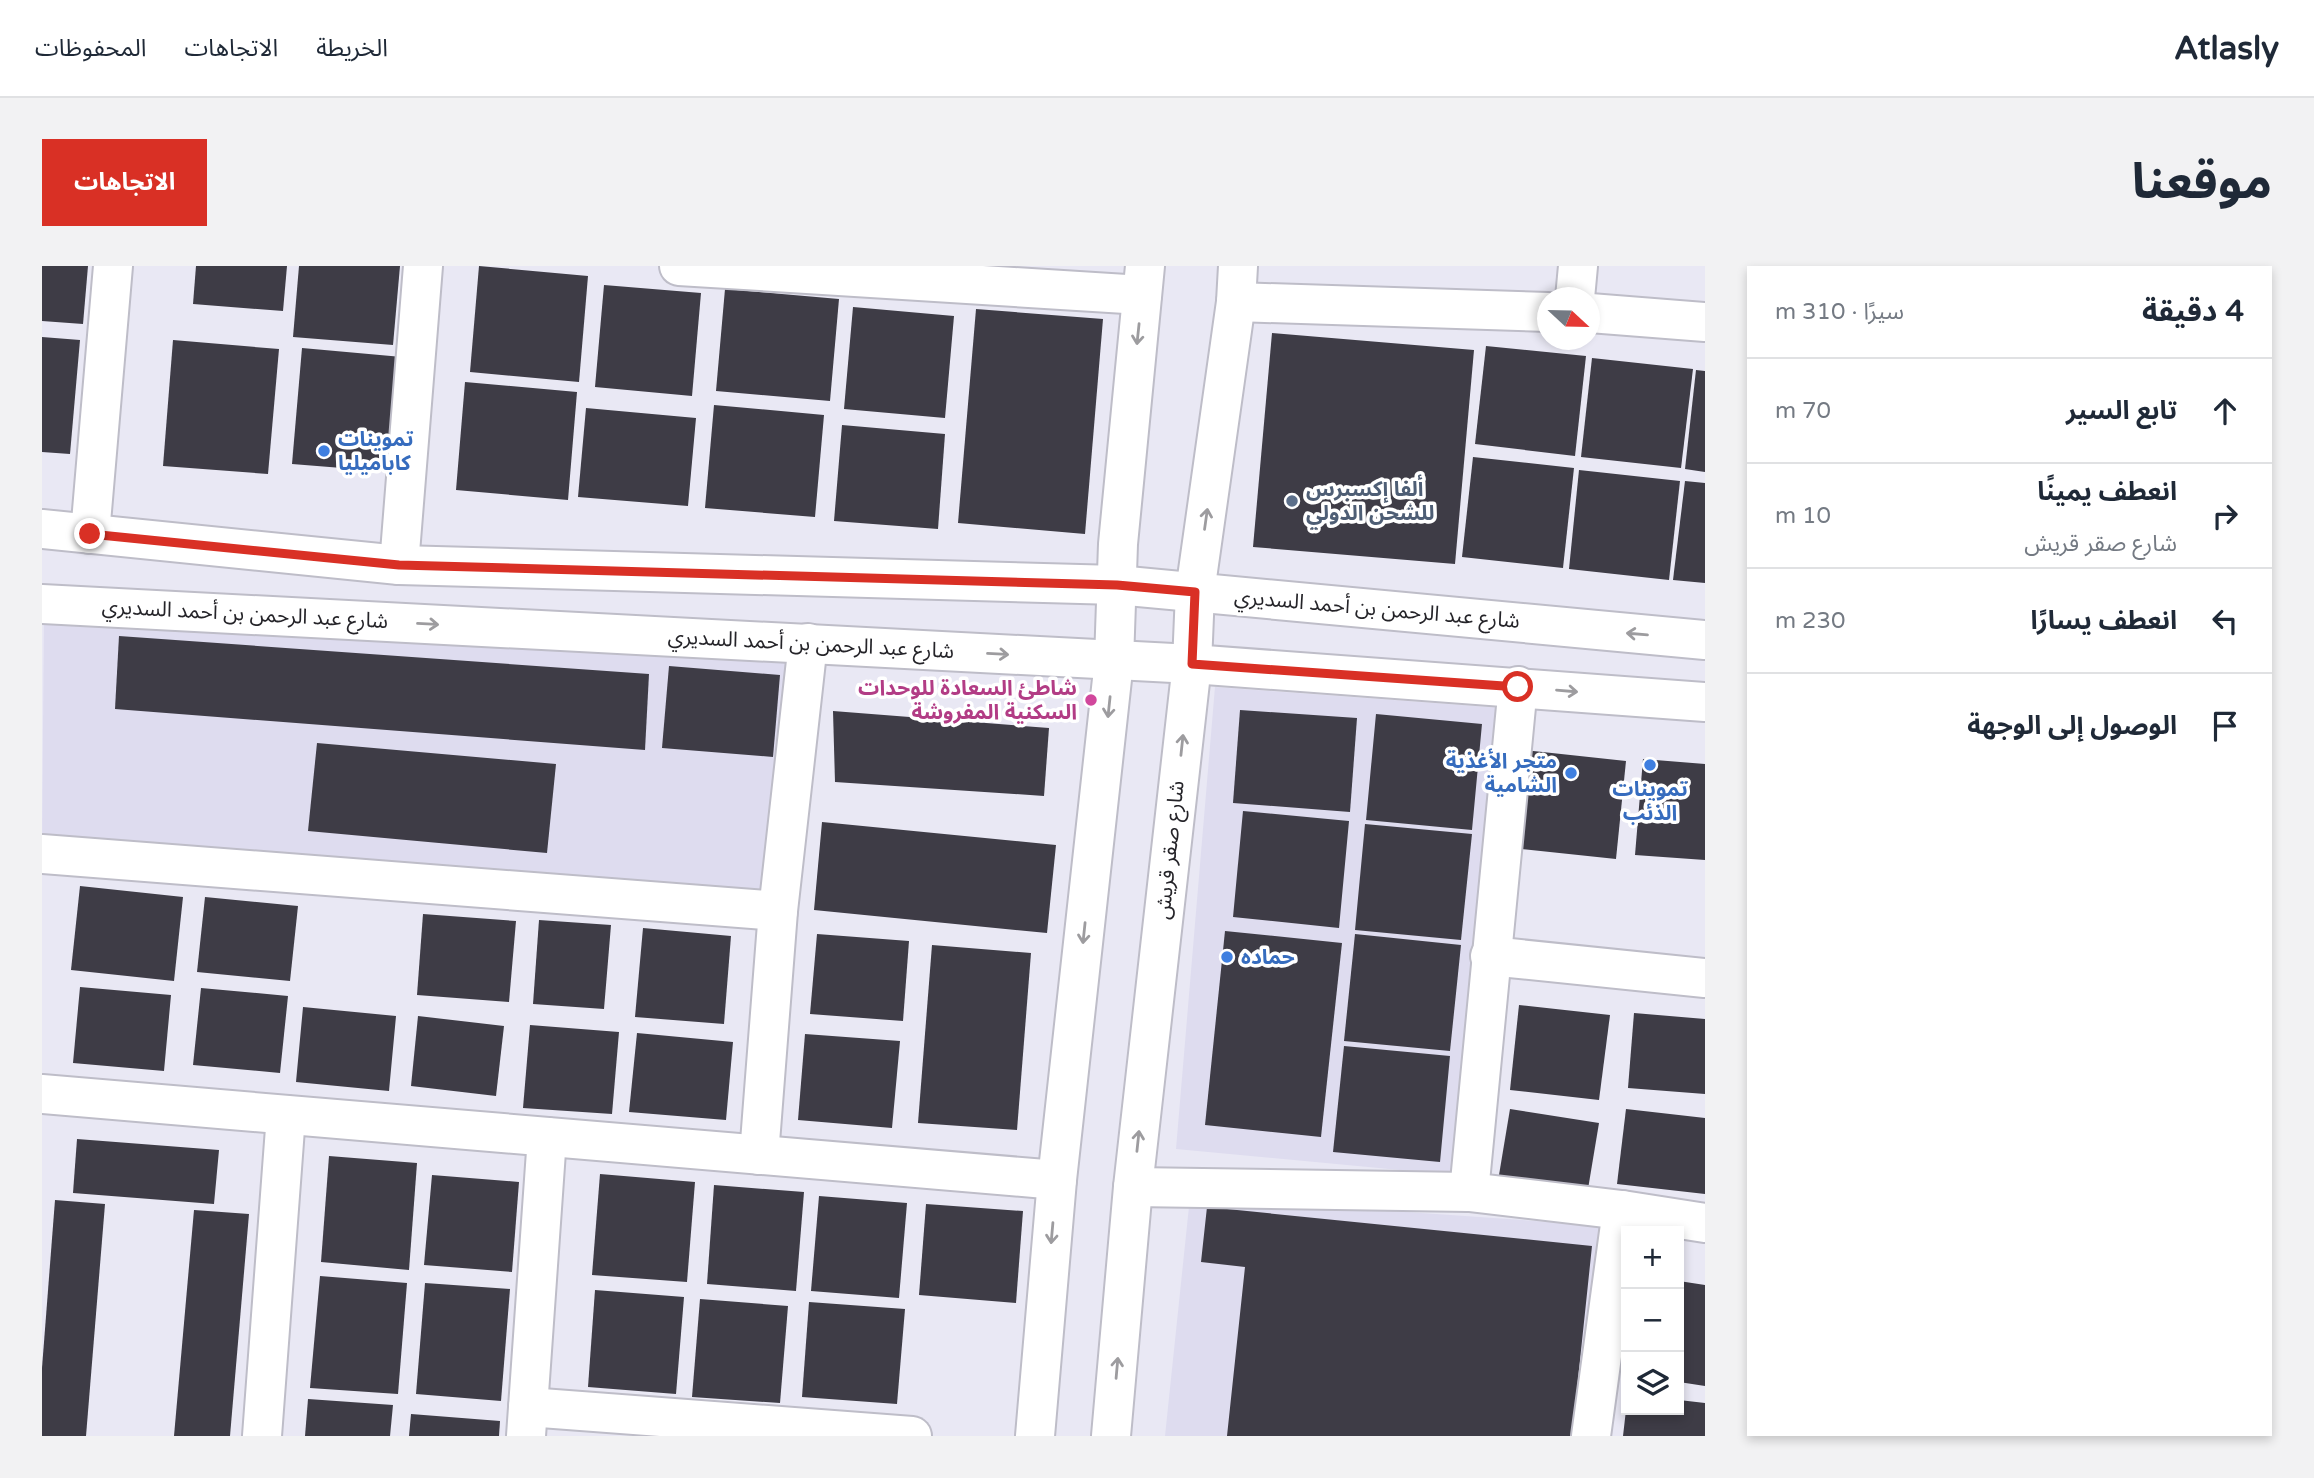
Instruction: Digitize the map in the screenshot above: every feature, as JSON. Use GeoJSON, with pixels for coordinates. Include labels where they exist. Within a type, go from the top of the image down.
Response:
{"type":"FeatureCollection","features":[{"type":"Feature","properties":{"kind":"street"},"geometry":{"type":"LineString","coordinates":[[90,534],[113,266]]}},
{"type":"Feature","properties":{"kind":"street"},"geometry":{"type":"LineString","coordinates":[[399,565],[423,266]]}},
{"type":"Feature","properties":{"kind":"street"},"geometry":{"type":"LineString","coordinates":[[679,266],[1143,280],[1118,544],[1114,661],[1057,1181],[1035,1436]]}},
{"type":"Feature","properties":{"kind":"street"},"geometry":{"type":"LineString","coordinates":[[1576,287],[1578,266]]}},
{"type":"Feature","properties":{"kind":"street"},"geometry":{"type":"LineString","coordinates":[[1237,284],[1537,311]]}},
{"type":"Feature","properties":{"kind":"street","name":"شارع صقر قريش"},"geometry":{"type":"LineString","coordinates":[[1111,1436],[1133,1186],[1192,664],[1195,592],[1237,284]]}},
{"type":"Feature","properties":{"kind":"street"},"geometry":{"type":"LineString","coordinates":[[1600,314],[1705,322]]}},
{"type":"Feature","properties":{"kind":"street"},"geometry":{"type":"LineString","coordinates":[[42,529],[42,535]]}},
{"type":"Feature","properties":{"kind":"street","name":"شارع عبد الرحمن بن أحمد السديري"},"geometry":{"type":"LineString","coordinates":[[42,529],[399,565],[1117,585],[1705,640]]}},
{"type":"Feature","properties":{"kind":"street","name":"شارع عبد الرحمن بن أحمد السديري"},"geometry":{"type":"LineString","coordinates":[[42,604],[1192,664],[1705,702]]}},
{"type":"Feature","properties":{"kind":"street"},"geometry":{"type":"LineString","coordinates":[[759,1156],[778,911],[808,643]]}},
{"type":"Feature","properties":{"kind":"street"},"geometry":{"type":"LineString","coordinates":[[1469,1192],[1518,687]]}},
{"type":"Feature","properties":{"kind":"street"},"geometry":{"type":"LineString","coordinates":[[42,854],[778,911]]}},
{"type":"Feature","properties":{"kind":"street"},"geometry":{"type":"LineString","coordinates":[[1490,956],[1705,978]]}},
{"type":"Feature","properties":{"kind":"street"},"geometry":{"type":"LineString","coordinates":[[42,1094],[1057,1181]]}},
{"type":"Feature","properties":{"kind":"street"},"geometry":{"type":"LineString","coordinates":[[262,1436],[286,1115]]}},
{"type":"Feature","properties":{"kind":"street"},"geometry":{"type":"LineString","coordinates":[[547,1137],[527,1421],[912,1436]]}},
{"type":"Feature","properties":{"kind":"street"},"geometry":{"type":"LineString","coordinates":[[1133,1186],[1469,1192],[1705,1223]]}},
{"type":"Feature","properties":{"kind":"street"},"geometry":{"type":"LineString","coordinates":[[1591,1436],[1622,1210]]}},
{"type":"Feature","properties":{"kind":"shaded area"},"geometry":{"type":"Polygon","coordinates":[[[44,611],[798,655],[771,900],[42,844],[44,611]]]}},
{"type":"Feature","properties":{"kind":"shaded area"},"geometry":{"type":"Polygon","coordinates":[[[1215,687],[1502,708],[1453,1175],[1176,1149],[1215,687]]]}},
{"type":"Feature","properties":{"kind":"shaded area"},"geometry":{"type":"Polygon","coordinates":[[[1190,1197],[1607,1226],[1580,1436],[1165,1436],[1190,1197]]]}},
{"type":"Feature","properties":{"kind":"building"},"geometry":{"type":"Polygon","coordinates":[[[42,266],[88,266],[83,324],[42,321],[42,266]]]}},
{"type":"Feature","properties":{"kind":"building"},"geometry":{"type":"Polygon","coordinates":[[[196,266],[287,266],[283,311],[193,304],[196,266]]]}},
{"type":"Feature","properties":{"kind":"building"},"geometry":{"type":"Polygon","coordinates":[[[299,266],[400,266],[393,345],[293,337],[299,266]]]}},
{"type":"Feature","properties":{"kind":"building"},"geometry":{"type":"Polygon","coordinates":[[[479,266],[588,276],[579,382],[470,372],[479,266]]]}},
{"type":"Feature","properties":{"kind":"building"},"geometry":{"type":"Polygon","coordinates":[[[604,285],[701,293],[692,396],[595,387],[604,285]]]}},
{"type":"Feature","properties":{"kind":"building"},"geometry":{"type":"Polygon","coordinates":[[[725,289],[839,299],[830,401],[716,391],[725,289]]]}},
{"type":"Feature","properties":{"kind":"building"},"geometry":{"type":"Polygon","coordinates":[[[853,307],[954,316],[945,418],[844,409],[853,307]]]}},
{"type":"Feature","properties":{"kind":"building"},"geometry":{"type":"Polygon","coordinates":[[[976,309],[1103,319],[1085,534],[958,523],[976,309]]]}},
{"type":"Feature","properties":{"kind":"building"},"geometry":{"type":"Polygon","coordinates":[[[1272,333],[1474,350],[1455,564],[1253,547],[1272,333]]]}},
{"type":"Feature","properties":{"kind":"building"},"geometry":{"type":"Polygon","coordinates":[[[42,337],[80,340],[70,454],[42,452],[42,337]]]}},
{"type":"Feature","properties":{"kind":"building"},"geometry":{"type":"Polygon","coordinates":[[[173,340],[279,349],[268,474],[163,466],[173,340]]]}},
{"type":"Feature","properties":{"kind":"building"},"geometry":{"type":"Polygon","coordinates":[[[1486,346],[1586,356],[1575,456],[1475,444],[1486,346]]]}},
{"type":"Feature","properties":{"kind":"building"},"geometry":{"type":"Polygon","coordinates":[[[302,348],[402,357],[392,472],[292,464],[302,348]]]}},
{"type":"Feature","properties":{"kind":"building"},"geometry":{"type":"Polygon","coordinates":[[[1592,358],[1693,369],[1681,468],[1581,457],[1592,358]]]}},
{"type":"Feature","properties":{"kind":"building"},"geometry":{"type":"Polygon","coordinates":[[[1696,370],[1705,371],[1705,472],[1685,469],[1696,370]]]}},
{"type":"Feature","properties":{"kind":"building"},"geometry":{"type":"Polygon","coordinates":[[[465,382],[577,392],[568,500],[456,490],[465,382]]]}},
{"type":"Feature","properties":{"kind":"building"},"geometry":{"type":"Polygon","coordinates":[[[714,405],[824,415],[815,517],[705,508],[714,405]]]}},
{"type":"Feature","properties":{"kind":"building"},"geometry":{"type":"Polygon","coordinates":[[[586,408],[696,418],[688,506],[578,497],[586,408]]]}},
{"type":"Feature","properties":{"kind":"building"},"geometry":{"type":"Polygon","coordinates":[[[842,425],[945,434],[938,529],[834,521],[842,425]]]}},
{"type":"Feature","properties":{"kind":"building"},"geometry":{"type":"Polygon","coordinates":[[[1473,457],[1574,468],[1563,568],[1462,557],[1473,457]]]}},
{"type":"Feature","properties":{"kind":"building"},"geometry":{"type":"Polygon","coordinates":[[[1579,470],[1680,481],[1669,580],[1569,569],[1579,470]]]}},
{"type":"Feature","properties":{"kind":"building"},"geometry":{"type":"Polygon","coordinates":[[[1685,481],[1705,483],[1705,583],[1673,580],[1685,481]]]}},
{"type":"Feature","properties":{"kind":"building"},"geometry":{"type":"Polygon","coordinates":[[[119,636],[649,674],[645,750],[115,709],[119,636]]]}},
{"type":"Feature","properties":{"kind":"building"},"geometry":{"type":"Polygon","coordinates":[[[669,666],[780,675],[773,757],[662,748],[669,666]]]}},
{"type":"Feature","properties":{"kind":"building"},"geometry":{"type":"Polygon","coordinates":[[[1240,710],[1357,718],[1350,812],[1233,803],[1240,710]]]}},
{"type":"Feature","properties":{"kind":"building"},"geometry":{"type":"Polygon","coordinates":[[[833,711],[1049,728],[1044,796],[835,782],[833,711]]]}},
{"type":"Feature","properties":{"kind":"building"},"geometry":{"type":"Polygon","coordinates":[[[1376,714],[1482,724],[1472,830],[1366,820],[1376,714]]]}},
{"type":"Feature","properties":{"kind":"building"},"geometry":{"type":"Polygon","coordinates":[[[317,743],[556,764],[547,853],[308,831],[317,743]]]}},
{"type":"Feature","properties":{"kind":"building"},"geometry":{"type":"Polygon","coordinates":[[[1523,750],[1626,761],[1616,859],[1512,848],[1523,750]]]}},
{"type":"Feature","properties":{"kind":"building"},"geometry":{"type":"Polygon","coordinates":[[[1643,759],[1705,764],[1705,860],[1635,855],[1643,759]]]}},
{"type":"Feature","properties":{"kind":"building"},"geometry":{"type":"Polygon","coordinates":[[[1243,811],[1349,821],[1339,928],[1233,917],[1243,811]]]}},
{"type":"Feature","properties":{"kind":"building"},"geometry":{"type":"Polygon","coordinates":[[[822,822],[1056,845],[1047,933],[814,910],[822,822]]]}},
{"type":"Feature","properties":{"kind":"building"},"geometry":{"type":"Polygon","coordinates":[[[1365,824],[1472,834],[1461,940],[1355,930],[1365,824]]]}},
{"type":"Feature","properties":{"kind":"building"},"geometry":{"type":"Polygon","coordinates":[[[80,886],[183,897],[174,981],[71,970],[80,886]]]}},
{"type":"Feature","properties":{"kind":"building"},"geometry":{"type":"Polygon","coordinates":[[[205,897],[298,906],[290,981],[197,972],[205,897]]]}},
{"type":"Feature","properties":{"kind":"building"},"geometry":{"type":"Polygon","coordinates":[[[423,914],[516,921],[509,1002],[417,995],[423,914]]]}},
{"type":"Feature","properties":{"kind":"building"},"geometry":{"type":"Polygon","coordinates":[[[539,920],[611,925],[604,1009],[533,1004],[539,920]]]}},
{"type":"Feature","properties":{"kind":"building"},"geometry":{"type":"Polygon","coordinates":[[[643,928],[731,936],[724,1024],[635,1017],[643,928]]]}},
{"type":"Feature","properties":{"kind":"building"},"geometry":{"type":"Polygon","coordinates":[[[1225,931],[1342,943],[1321,1137],[1205,1125],[1225,931]]]}},
{"type":"Feature","properties":{"kind":"building"},"geometry":{"type":"Polygon","coordinates":[[[817,934],[909,941],[903,1021],[810,1014],[817,934]]]}},
{"type":"Feature","properties":{"kind":"building"},"geometry":{"type":"Polygon","coordinates":[[[1355,934],[1461,945],[1450,1051],[1344,1041],[1355,934]]]}},
{"type":"Feature","properties":{"kind":"building"},"geometry":{"type":"Polygon","coordinates":[[[932,945],[1031,953],[1017,1130],[918,1123],[932,945]]]}},
{"type":"Feature","properties":{"kind":"building"},"geometry":{"type":"Polygon","coordinates":[[[80,987],[171,995],[164,1071],[73,1063],[80,987]]]}},
{"type":"Feature","properties":{"kind":"building"},"geometry":{"type":"Polygon","coordinates":[[[201,988],[288,996],[280,1073],[193,1065],[201,988]]]}},
{"type":"Feature","properties":{"kind":"building"},"geometry":{"type":"Polygon","coordinates":[[[1519,1005],[1610,1015],[1599,1100],[1510,1090],[1519,1005]]]}},
{"type":"Feature","properties":{"kind":"building"},"geometry":{"type":"Polygon","coordinates":[[[303,1007],[396,1016],[389,1091],[296,1082],[303,1007]]]}},
{"type":"Feature","properties":{"kind":"building"},"geometry":{"type":"Polygon","coordinates":[[[1634,1013],[1705,1019],[1705,1094],[1628,1088],[1634,1013]]]}},
{"type":"Feature","properties":{"kind":"building"},"geometry":{"type":"Polygon","coordinates":[[[418,1016],[504,1026],[496,1096],[411,1086],[418,1016]]]}},
{"type":"Feature","properties":{"kind":"building"},"geometry":{"type":"Polygon","coordinates":[[[530,1025],[619,1032],[612,1114],[523,1108],[530,1025]]]}},
{"type":"Feature","properties":{"kind":"building"},"geometry":{"type":"Polygon","coordinates":[[[637,1033],[733,1042],[726,1120],[629,1112],[637,1033]]]}},
{"type":"Feature","properties":{"kind":"building"},"geometry":{"type":"Polygon","coordinates":[[[805,1034],[900,1041],[892,1128],[798,1120],[805,1034]]]}},
{"type":"Feature","properties":{"kind":"building"},"geometry":{"type":"Polygon","coordinates":[[[1344,1046],[1450,1056],[1440,1162],[1333,1152],[1344,1046]]]}},
{"type":"Feature","properties":{"kind":"building"},"geometry":{"type":"Polygon","coordinates":[[[1510,1109],[1599,1123],[1587,1195],[1498,1181],[1510,1109]]]}},
{"type":"Feature","properties":{"kind":"building"},"geometry":{"type":"Polygon","coordinates":[[[1626,1109],[1705,1118],[1705,1194],[1617,1184],[1626,1109]]]}},
{"type":"Feature","properties":{"kind":"building"},"geometry":{"type":"Polygon","coordinates":[[[77,1139],[219,1150],[214,1204],[73,1193],[77,1139]]]}},
{"type":"Feature","properties":{"kind":"building"},"geometry":{"type":"Polygon","coordinates":[[[329,1156],[417,1163],[409,1270],[321,1262],[329,1156]]]}},
{"type":"Feature","properties":{"kind":"building"},"geometry":{"type":"Polygon","coordinates":[[[600,1174],[695,1182],[687,1282],[592,1275],[600,1174]]]}},
{"type":"Feature","properties":{"kind":"building"},"geometry":{"type":"Polygon","coordinates":[[[432,1175],[519,1182],[512,1272],[424,1265],[432,1175]]]}},
{"type":"Feature","properties":{"kind":"building"},"geometry":{"type":"Polygon","coordinates":[[[714,1185],[804,1192],[796,1291],[707,1284],[714,1185]]]}},
{"type":"Feature","properties":{"kind":"building"},"geometry":{"type":"Polygon","coordinates":[[[819,1196],[907,1203],[899,1298],[811,1291],[819,1196]]]}},
{"type":"Feature","properties":{"kind":"building"},"geometry":{"type":"Polygon","coordinates":[[[55,1200],[105,1204],[86,1436],[42,1436],[42,1368],[55,1200]]]}},
{"type":"Feature","properties":{"kind":"building"},"geometry":{"type":"Polygon","coordinates":[[[926,1204],[1023,1211],[1016,1303],[919,1295],[926,1204]]]}},
{"type":"Feature","properties":{"kind":"building"},"geometry":{"type":"Polygon","coordinates":[[[1207,1207],[1592,1246],[1572,1436],[1227,1436],[1245,1267],[1201,1262],[1207,1207]]]}},
{"type":"Feature","properties":{"kind":"building"},"geometry":{"type":"Polygon","coordinates":[[[194,1210],[249,1214],[230,1436],[174,1436],[194,1210]]]}},
{"type":"Feature","properties":{"kind":"building"},"geometry":{"type":"Polygon","coordinates":[[[320,1276],[407,1283],[398,1394],[310,1388],[320,1276]]]}},
{"type":"Feature","properties":{"kind":"building"},"geometry":{"type":"Polygon","coordinates":[[[1684,1282],[1705,1285],[1705,1386],[1684,1383],[1684,1282]]]}},
{"type":"Feature","properties":{"kind":"building"},"geometry":{"type":"Polygon","coordinates":[[[425,1283],[510,1289],[501,1401],[416,1394],[425,1283]]]}},
{"type":"Feature","properties":{"kind":"building"},"geometry":{"type":"Polygon","coordinates":[[[595,1290],[684,1297],[676,1394],[588,1387],[595,1290]]]}},
{"type":"Feature","properties":{"kind":"building"},"geometry":{"type":"Polygon","coordinates":[[[700,1299],[788,1306],[780,1403],[692,1397],[700,1299]]]}},
{"type":"Feature","properties":{"kind":"building"},"geometry":{"type":"Polygon","coordinates":[[[809,1302],[905,1309],[897,1404],[802,1397],[809,1302]]]}},
{"type":"Feature","properties":{"kind":"building"},"geometry":{"type":"Polygon","coordinates":[[[308,1399],[393,1405],[390,1436],[305,1436],[308,1399]]]}},
{"type":"Feature","properties":{"kind":"building"},"geometry":{"type":"Polygon","coordinates":[[[1684,1401],[1705,1403],[1705,1436],[1623,1436],[1625,1415],[1684,1415],[1684,1401]]]}},
{"type":"Feature","properties":{"kind":"building"},"geometry":{"type":"Polygon","coordinates":[[[411,1414],[500,1421],[499,1436],[409,1436],[411,1414]]]}},
{"type":"Feature","properties":{"kind":"place","name":"تموينات كاباميليا"},"geometry":{"type":"Point","coordinates":[324,451]}},
{"type":"Feature","properties":{"kind":"place","name":"ألفا إكسبرس للشحن الدولي"},"geometry":{"type":"Point","coordinates":[1292,501]}},
{"type":"Feature","properties":{"kind":"place","name":"شاطئ السعادة للوحدات السكنية المفروشة"},"geometry":{"type":"Point","coordinates":[1091,700]}},
{"type":"Feature","properties":{"kind":"place","name":"تموينات الذئب"},"geometry":{"type":"Point","coordinates":[1650,765]}},
{"type":"Feature","properties":{"kind":"place","name":"متجر الأغذية الشامية"},"geometry":{"type":"Point","coordinates":[1571,773]}},
{"type":"Feature","properties":{"kind":"place","name":"حماده"},"geometry":{"type":"Point","coordinates":[1227,957]}},
{"type":"Feature","properties":{"kind":"route"},"geometry":{"type":"LineString","coordinates":[[90,534],[399,565],[1117,585],[1195,592],[1192,664],[1518,687]]}}]}
